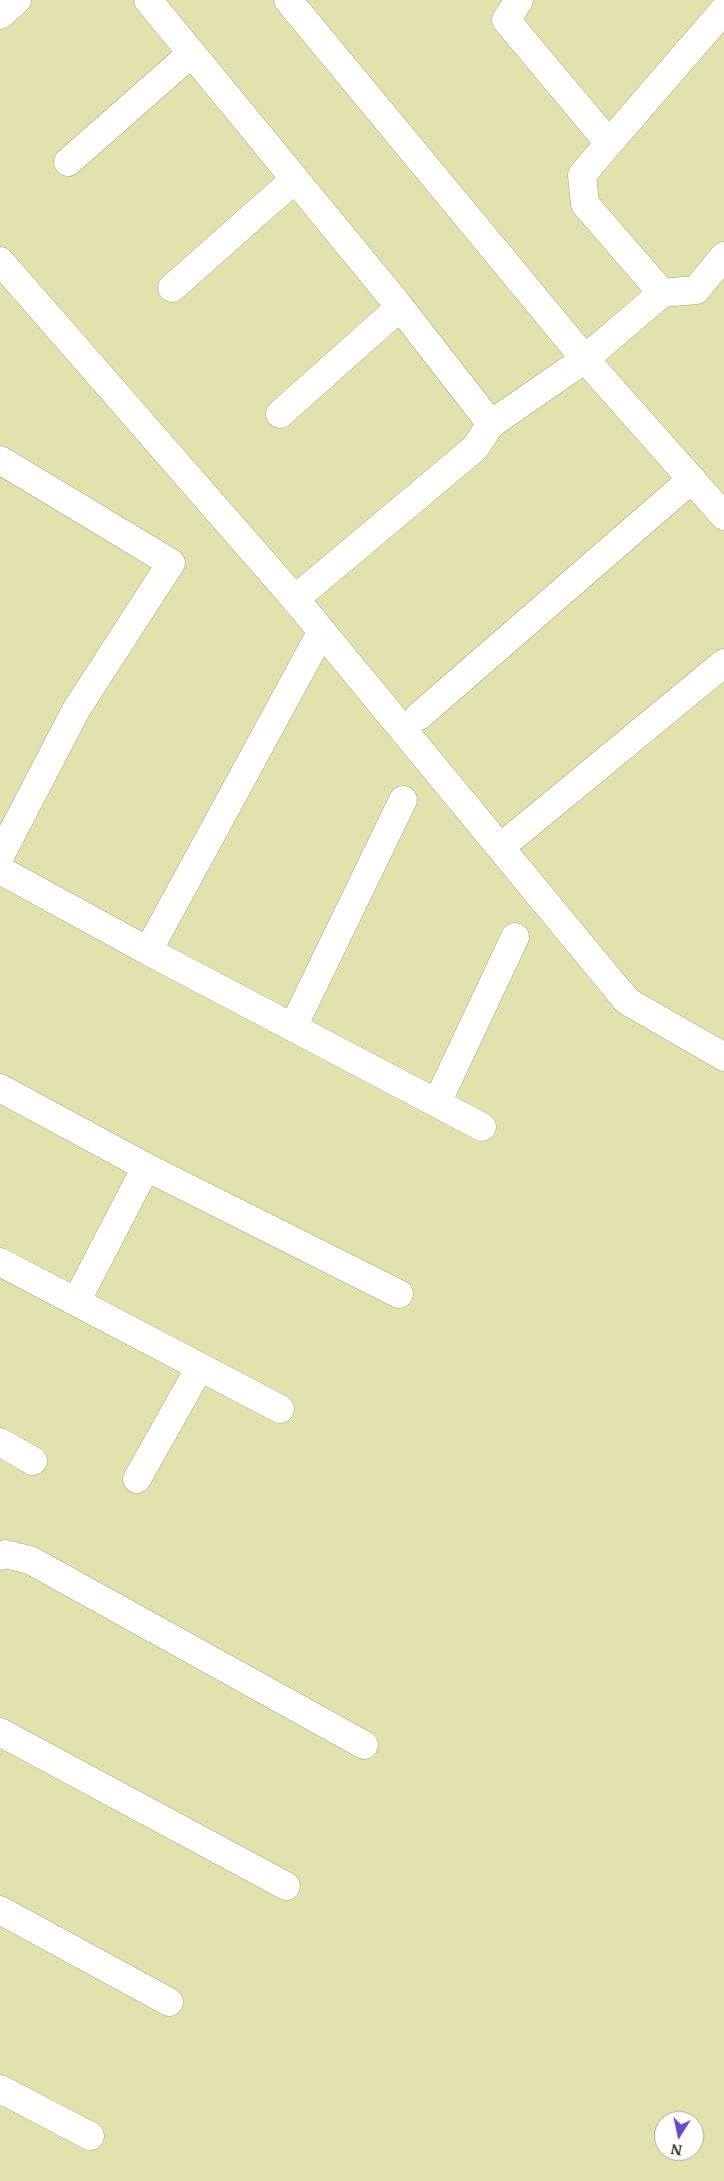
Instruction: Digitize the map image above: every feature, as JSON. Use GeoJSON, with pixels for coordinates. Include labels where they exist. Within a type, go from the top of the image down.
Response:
{"type":"FeatureCollection","features":[{"type":"Feature","properties":{"kind":"street"},"geometry":{"type":"LineString","coordinates":[[0,15],[17,0]]}},
{"type":"Feature","properties":{"kind":"street"},"geometry":{"type":"LineString","coordinates":[[148,0],[400,307],[491,424]]}},
{"type":"Feature","properties":{"kind":"street"},"geometry":{"type":"LineString","coordinates":[[288,0],[585,359],[724,516]]}},
{"type":"Feature","properties":{"kind":"street"},"geometry":{"type":"LineString","coordinates":[[519,0],[506,20],[609,143]]}},
{"type":"Feature","properties":{"kind":"street"},"geometry":{"type":"LineString","coordinates":[[662,293],[585,204],[582,175],[724,10]]}},
{"type":"Feature","properties":{"kind":"street"},"geometry":{"type":"LineString","coordinates":[[68,162],[192,52]]}},
{"type":"Feature","properties":{"kind":"street"},"geometry":{"type":"LineString","coordinates":[[172,288],[295,179]]}},
{"type":"Feature","properties":{"kind":"street"},"geometry":{"type":"LineString","coordinates":[[296,600],[475,448],[491,424],[585,359],[662,293],[696,290],[724,256]]}},
{"type":"Feature","properties":{"kind":"street"},"geometry":{"type":"LineString","coordinates":[[0,260],[296,600],[626,1001],[724,1058]]}},
{"type":"Feature","properties":{"kind":"street"},"geometry":{"type":"LineString","coordinates":[[280,414],[400,307]]}},
{"type":"Feature","properties":{"kind":"street"},"geometry":{"type":"LineString","coordinates":[[0,460],[170,563],[76,710],[0,856]]}},
{"type":"Feature","properties":{"kind":"street"},"geometry":{"type":"LineString","coordinates":[[418,716],[692,479]]}},
{"type":"Feature","properties":{"kind":"street"},"geometry":{"type":"LineString","coordinates":[[148,951],[322,631]]}},
{"type":"Feature","properties":{"kind":"street"},"geometry":{"type":"LineString","coordinates":[[513,837],[724,663]]}},
{"type":"Feature","properties":{"kind":"street"},"geometry":{"type":"LineString","coordinates":[[292,1026],[402,800]]}},
{"type":"Feature","properties":{"kind":"street"},"geometry":{"type":"LineString","coordinates":[[0,870],[148,951],[482,1127]]}},
{"type":"Feature","properties":{"kind":"street"},"geometry":{"type":"LineString","coordinates":[[437,1103],[515,937]]}},
{"type":"Feature","properties":{"kind":"street"},"geometry":{"type":"LineString","coordinates":[[0,1088],[146,1167],[400,1294]]}},
{"type":"Feature","properties":{"kind":"street"},"geometry":{"type":"LineString","coordinates":[[76,1302],[146,1167]]}},
{"type":"Feature","properties":{"kind":"street"},"geometry":{"type":"LineString","coordinates":[[0,1262],[280,1409]]}},
{"type":"Feature","properties":{"kind":"street"},"geometry":{"type":"LineString","coordinates":[[136,1479],[200,1367]]}},
{"type":"Feature","properties":{"kind":"street"},"geometry":{"type":"LineString","coordinates":[[0,1442],[33,1461]]}},
{"type":"Feature","properties":{"kind":"street"},"geometry":{"type":"LineString","coordinates":[[0,1556],[5,1554],[30,1560],[364,1745]]}},
{"type":"Feature","properties":{"kind":"street"},"geometry":{"type":"LineString","coordinates":[[0,1732],[286,1886]]}},
{"type":"Feature","properties":{"kind":"street"},"geometry":{"type":"LineString","coordinates":[[0,1910],[169,2002]]}},
{"type":"Feature","properties":{"kind":"street"},"geometry":{"type":"LineString","coordinates":[[0,2089],[90,2136]]}}]}
